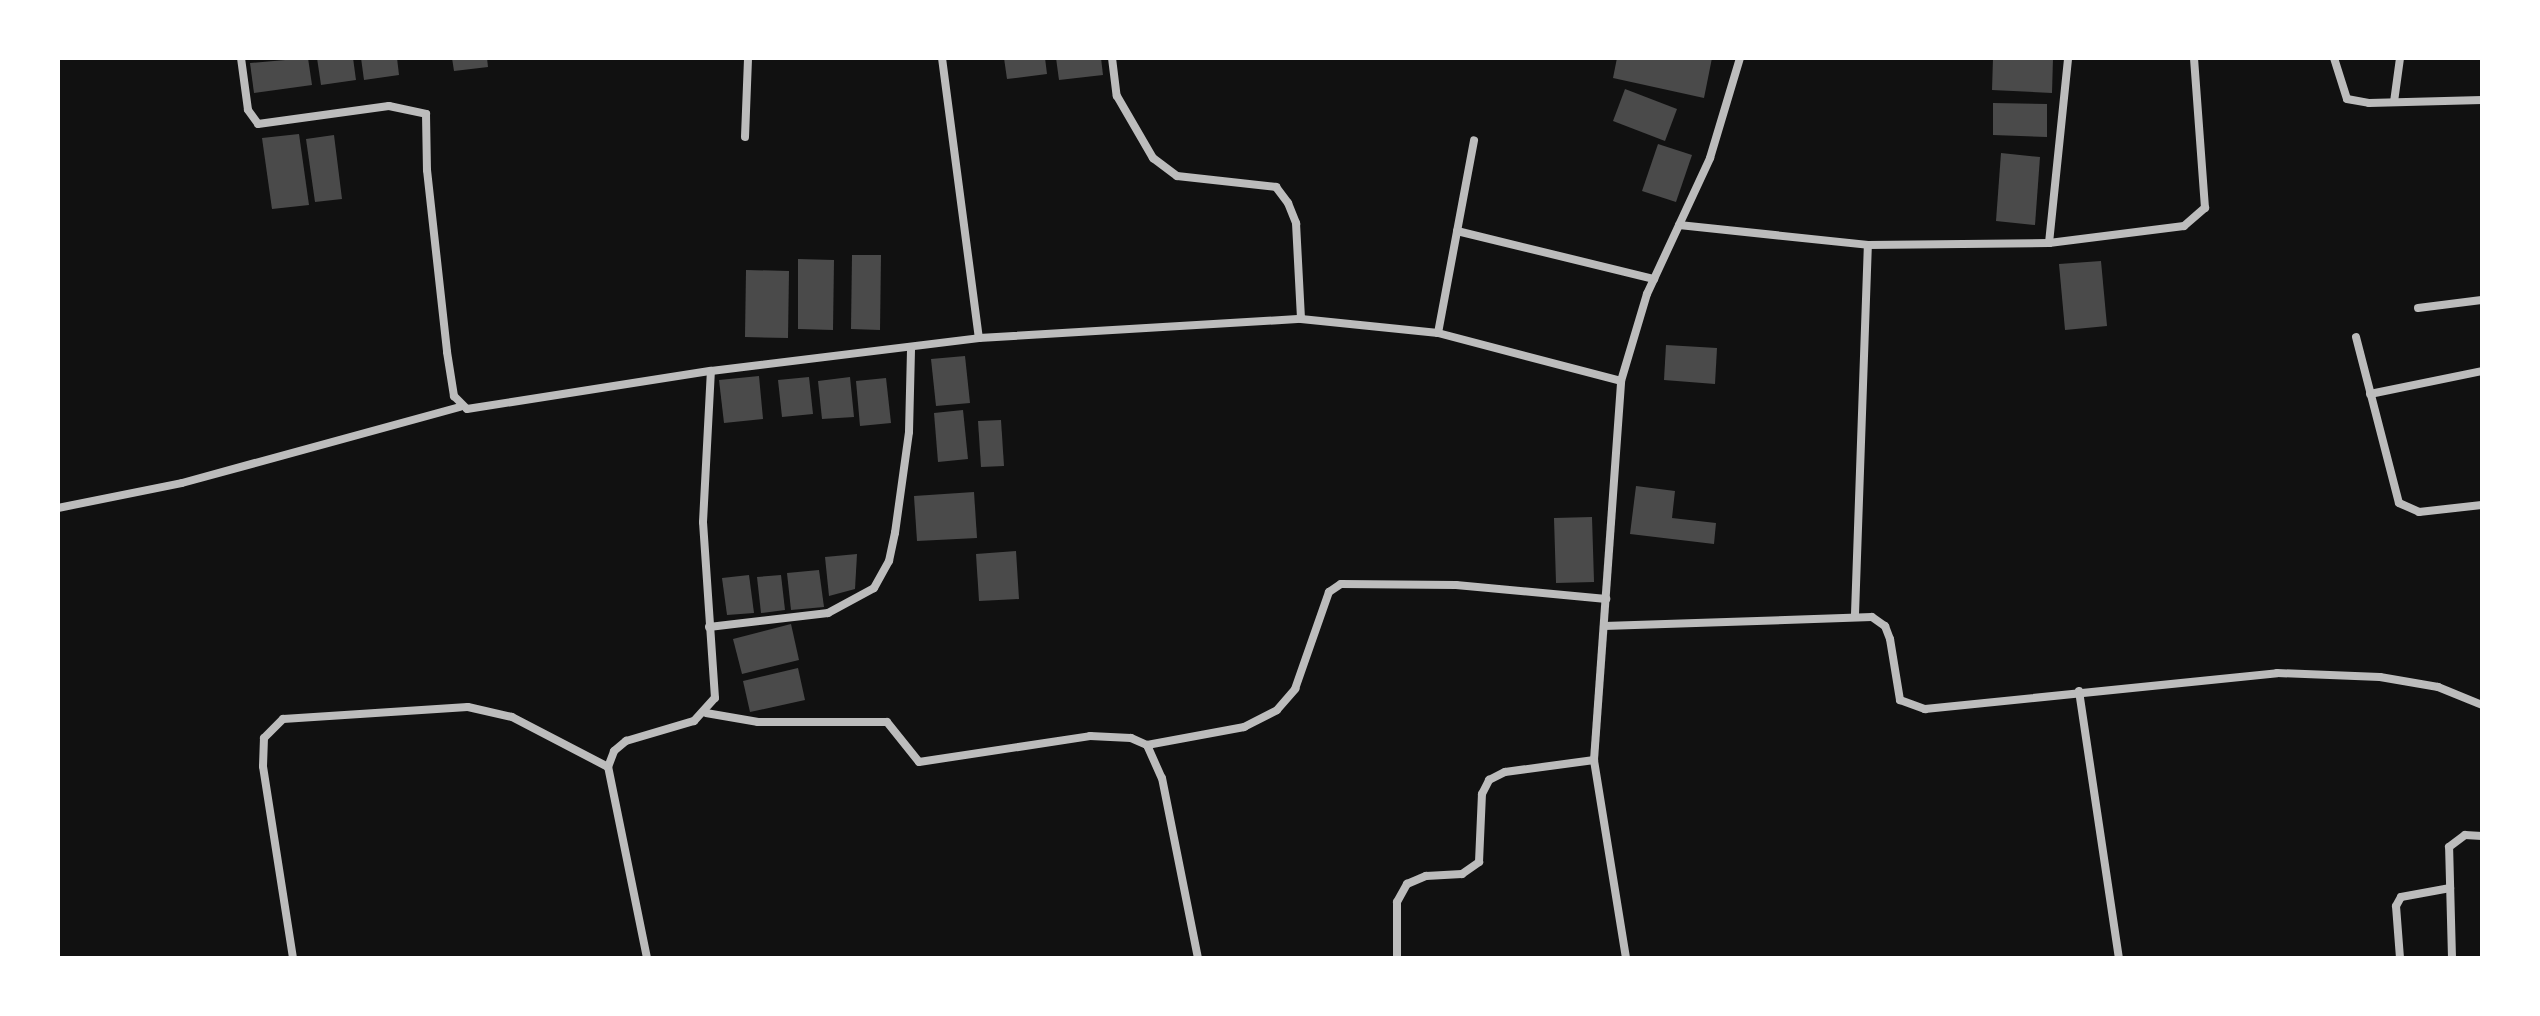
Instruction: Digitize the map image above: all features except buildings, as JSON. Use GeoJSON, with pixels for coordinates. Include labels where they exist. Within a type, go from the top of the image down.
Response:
{"type":"FeatureCollection","features":[{"type":"Feature","properties":{"kind":"street"},"geometry":{"type":"LineString","coordinates":[[241,58],[248,110],[258,124],[389,106],[426,114],[427,170],[447,352],[460,407]]}},
{"type":"Feature","properties":{"kind":"street"},"geometry":{"type":"LineString","coordinates":[[745,137],[748,58]]}},
{"type":"Feature","properties":{"kind":"street"},"geometry":{"type":"LineString","coordinates":[[942,58],[979,338]]}},
{"type":"Feature","properties":{"kind":"street"},"geometry":{"type":"LineString","coordinates":[[1112,58],[1117,96],[1130,127],[1153,158],[1177,176],[1276,187],[1288,203],[1296,223],[1301,319]]}},
{"type":"Feature","properties":{"kind":"street"},"geometry":{"type":"LineString","coordinates":[[1626,958],[1594,760],[1621,381],[1654,279],[1710,158],[1740,58]]}},
{"type":"Feature","properties":{"kind":"street"},"geometry":{"type":"LineString","coordinates":[[2049,243],[2068,58]]}},
{"type":"Feature","properties":{"kind":"street"},"geometry":{"type":"LineString","coordinates":[[1679,225],[1868,245],[2049,243],[2184,226],[2198,219],[2206,190],[2194,58]]}},
{"type":"Feature","properties":{"kind":"street"},"geometry":{"type":"LineString","coordinates":[[2334,58],[2347,99],[2394,102],[2482,100]]}},
{"type":"Feature","properties":{"kind":"street"},"geometry":{"type":"LineString","coordinates":[[2394,102],[2400,58]]}},
{"type":"Feature","properties":{"kind":"street"},"geometry":{"type":"LineString","coordinates":[[1438,333],[1474,140]]}},
{"type":"Feature","properties":{"kind":"street"},"geometry":{"type":"LineString","coordinates":[[1457,231],[1654,279]]}},
{"type":"Feature","properties":{"kind":"street"},"geometry":{"type":"LineString","coordinates":[[1855,614],[1868,245]]}},
{"type":"Feature","properties":{"kind":"street"},"geometry":{"type":"LineString","coordinates":[[2418,308],[2482,300]]}},
{"type":"Feature","properties":{"kind":"street"},"geometry":{"type":"LineString","coordinates":[[58,508],[182,483],[460,407],[711,371],[911,350],[979,338],[1301,319],[1438,333],[1621,381]]}},
{"type":"Feature","properties":{"kind":"street"},"geometry":{"type":"LineString","coordinates":[[2356,337],[2399,503],[2419,512],[2482,505]]}},
{"type":"Feature","properties":{"kind":"street"},"geometry":{"type":"LineString","coordinates":[[709,627],[828,613],[874,588],[889,561],[895,533],[909,432],[911,350]]}},
{"type":"Feature","properties":{"kind":"street"},"geometry":{"type":"LineString","coordinates":[[647,958],[608,767],[614,751],[626,741],[694,721],[706,713],[715,698],[703,522],[711,371]]}},
{"type":"Feature","properties":{"kind":"street"},"geometry":{"type":"LineString","coordinates":[[2370,394],[2482,371]]}},
{"type":"Feature","properties":{"kind":"street"},"geometry":{"type":"LineString","coordinates":[[706,713],[758,722],[887,722],[919,762],[1090,736],[1131,738],[1147,745],[1244,727],[1277,710],[1295,689],[1329,592],[1341,584],[1456,585],[1606,599]]}},
{"type":"Feature","properties":{"kind":"street"},"geometry":{"type":"LineString","coordinates":[[1604,626],[1855,614],[1885,626],[1895,688],[1910,708],[2277,673],[2332,673],[2438,687],[2482,705]]}},
{"type":"Feature","properties":{"kind":"street"},"geometry":{"type":"LineString","coordinates":[[2079,691],[2119,958]]}},
{"type":"Feature","properties":{"kind":"street"},"geometry":{"type":"LineString","coordinates":[[293,958],[263,766],[264,738],[283,719],[468,707],[512,717],[608,767]]}},
{"type":"Feature","properties":{"kind":"street"},"geometry":{"type":"LineString","coordinates":[[1147,745],[1162,778],[1198,958]]}},
{"type":"Feature","properties":{"kind":"street"},"geometry":{"type":"LineString","coordinates":[[1397,958],[1397,902],[1407,884],[1426,876],[1462,874],[1479,862],[1482,794],[1489,780],[1505,772],[1594,760]]}},
{"type":"Feature","properties":{"kind":"street"},"geometry":{"type":"LineString","coordinates":[[2452,958],[2449,847],[2465,835],[2482,836]]}},
{"type":"Feature","properties":{"kind":"street"},"geometry":{"type":"LineString","coordinates":[[2400,958],[2396,906],[2401,897],[2450,888]]}}]}
